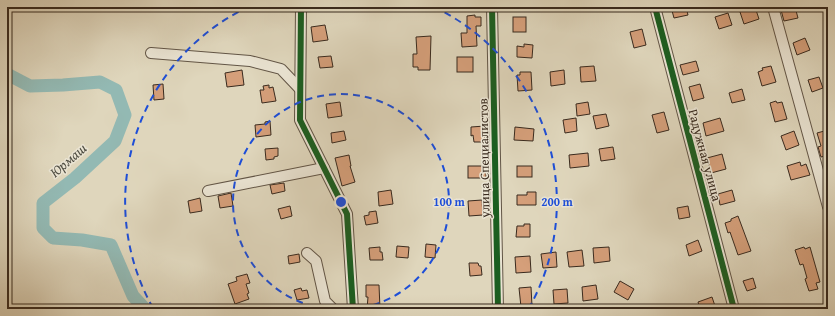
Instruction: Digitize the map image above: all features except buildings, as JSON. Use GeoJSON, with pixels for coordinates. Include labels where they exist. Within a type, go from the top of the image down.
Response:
{"type":"FeatureCollection","features":[{"type":"Feature","properties":{"kind":"street"},"geometry":{"type":"LineString","coordinates":[[301,7],[300,120],[347,214],[353,309]]}},
{"type":"Feature","properties":{"kind":"street","name":"улица Специалистов"},"geometry":{"type":"LineString","coordinates":[[492,7],[498,309]]}},
{"type":"Feature","properties":{"kind":"street","name":"Радужная улица"},"geometry":{"type":"LineString","coordinates":[[654,7],[734,309]]}},
{"type":"Feature","properties":{"kind":"street"},"geometry":{"type":"LineString","coordinates":[[773,7],[828,207]]}},
{"type":"Feature","properties":{"kind":"street"},"geometry":{"type":"LineString","coordinates":[[151,53],[250,61],[280,69],[300,89]]}},
{"type":"Feature","properties":{"kind":"street"},"geometry":{"type":"LineString","coordinates":[[208,191],[324,168]]}},
{"type":"Feature","properties":{"kind":"street"},"geometry":{"type":"LineString","coordinates":[[307,252],[316,261],[325,301],[332,309]]}},
{"type":"Feature","properties":{"kind":"waterway","name":"Юрмаш"},"geometry":{"type":"LineString","coordinates":[[7,74],[30,86],[100,82],[116,90],[125,115],[115,141],[75,178],[43,203],[43,228],[53,238],[82,240],[111,245],[133,296],[145,309]]}},
{"type":"Feature","properties":{"kind":"cycle path"},"geometry":{"type":"LineString","coordinates":[[301,7],[300,120],[347,214],[353,309]]}},
{"type":"Feature","properties":{"kind":"cycle path"},"geometry":{"type":"LineString","coordinates":[[492,7],[498,309]]}},
{"type":"Feature","properties":{"kind":"cycle path"},"geometry":{"type":"LineString","coordinates":[[655,7],[734,309]]}}]}
